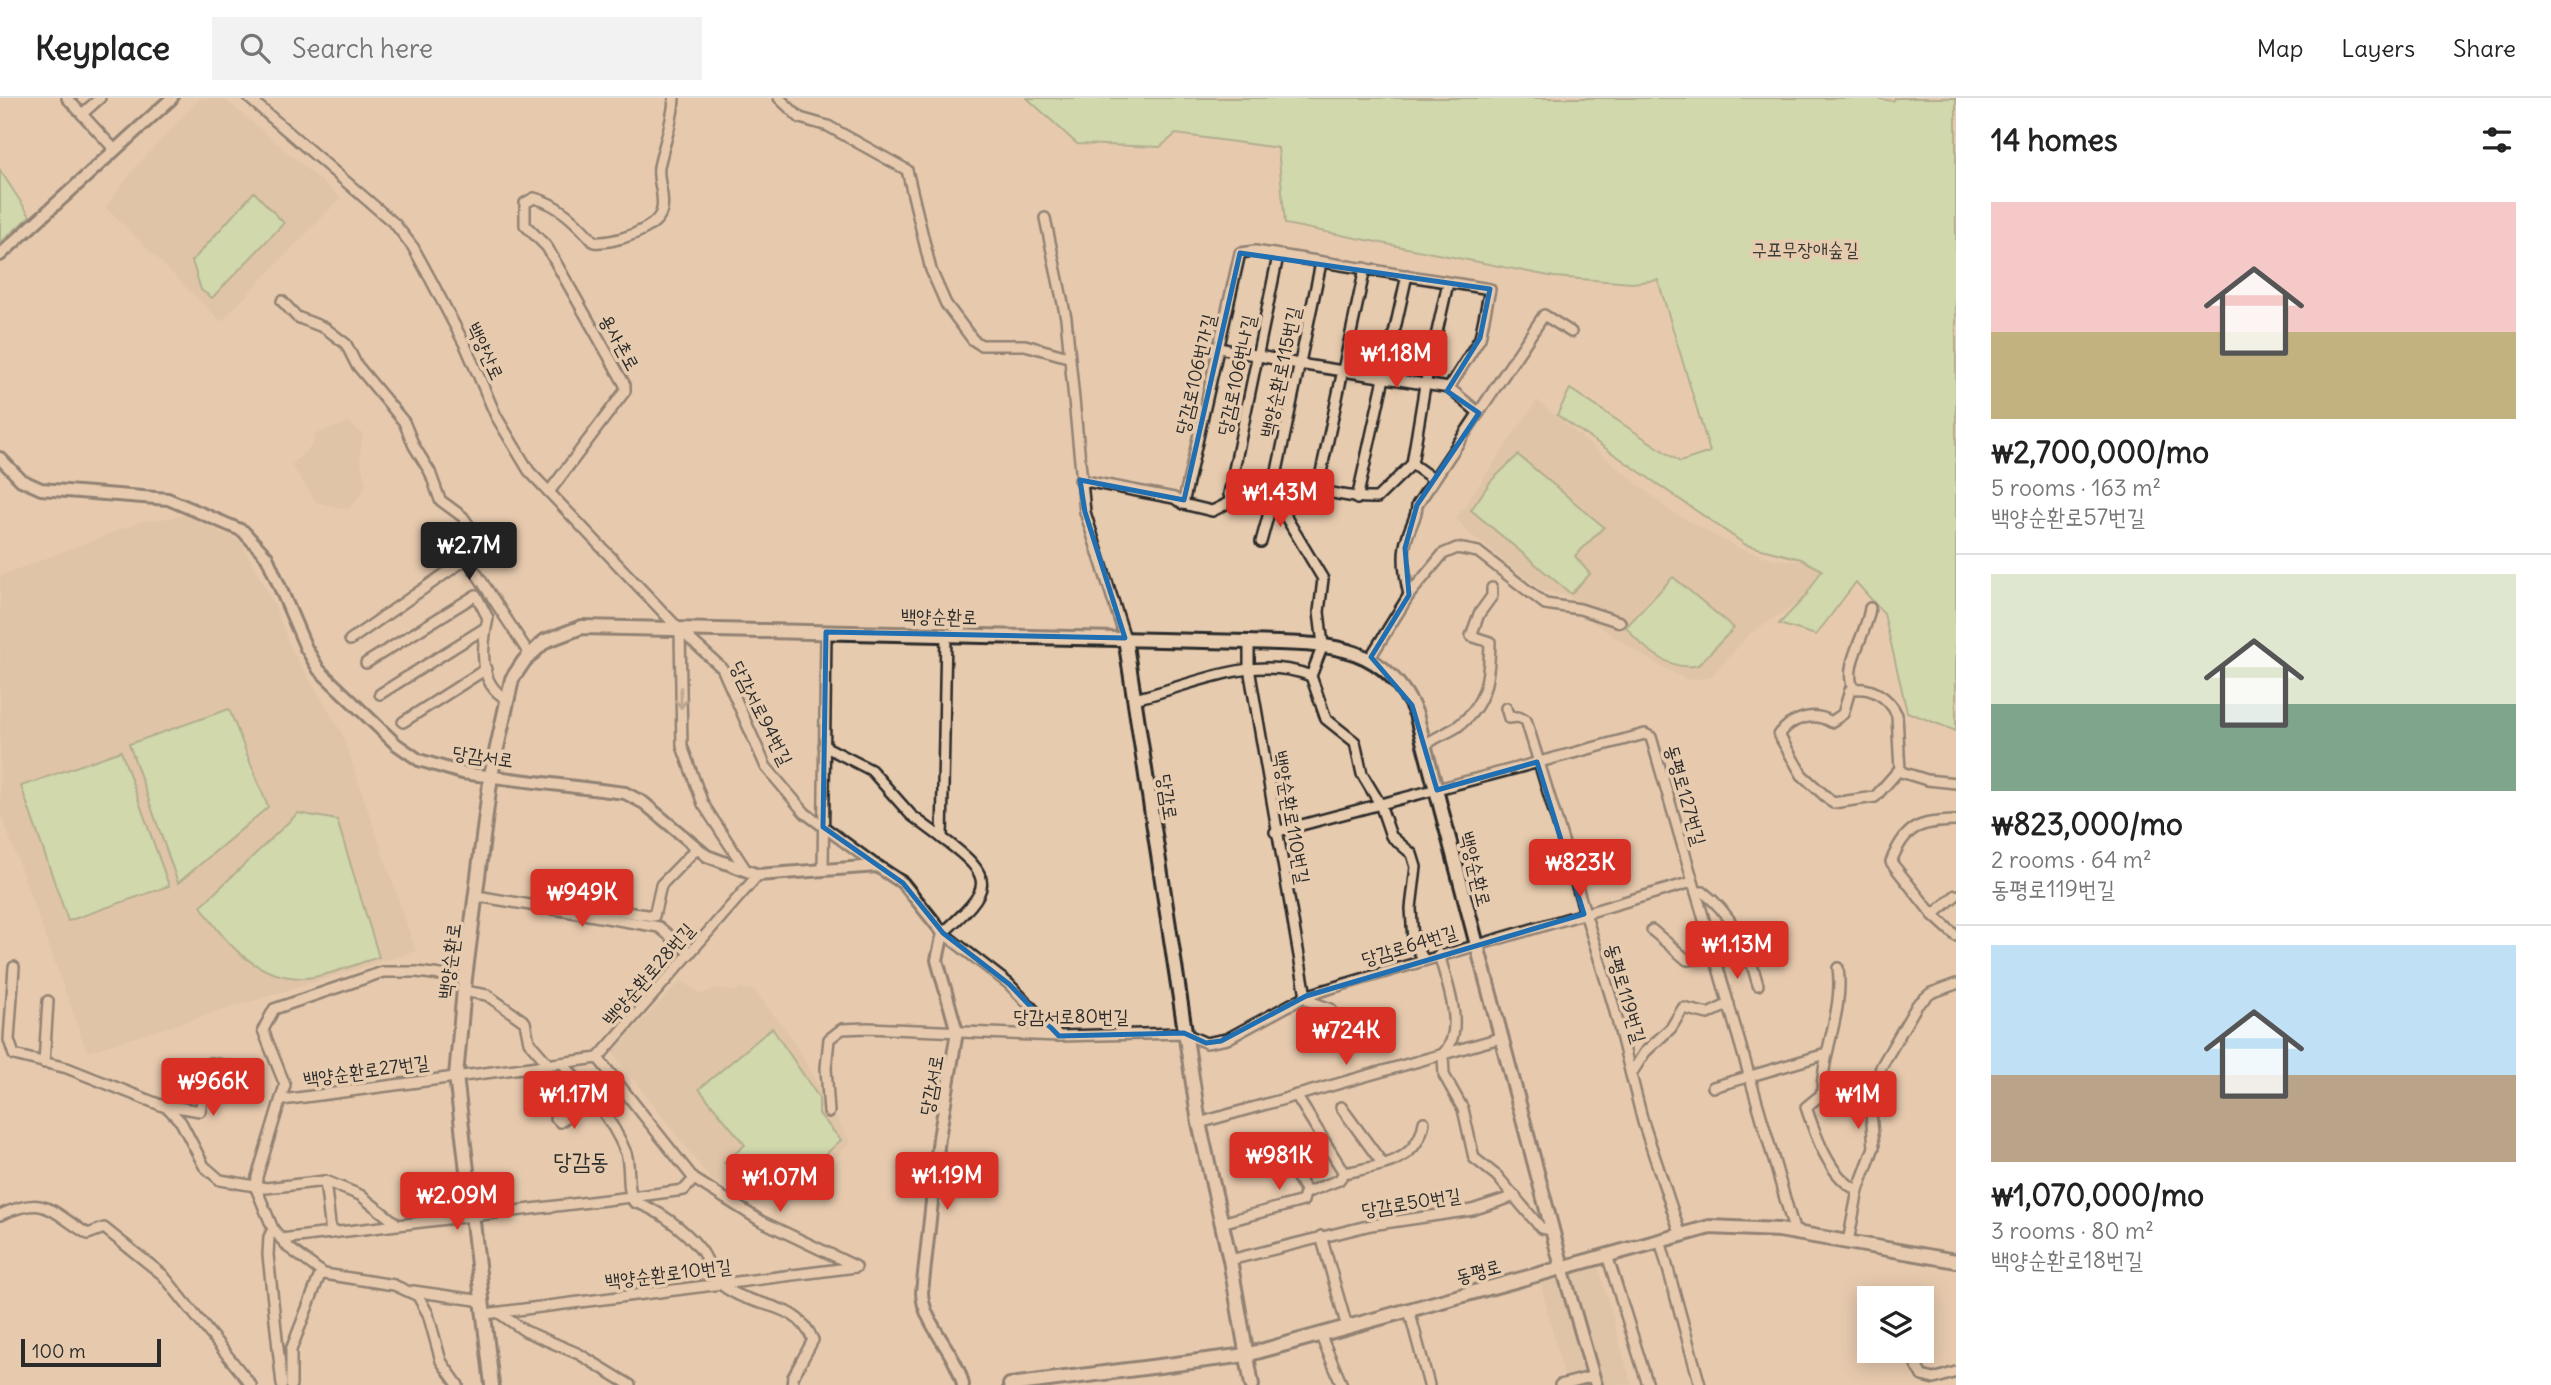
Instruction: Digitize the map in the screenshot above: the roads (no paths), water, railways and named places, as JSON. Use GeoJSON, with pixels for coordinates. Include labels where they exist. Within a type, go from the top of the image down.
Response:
{"type":"FeatureCollection","features":[{"type":"Feature","properties":{"kind":"main road","name":"백양순환로"},"geometry":{"type":"LineString","coordinates":[[492,1385],[456,1076],[464,985],[491,775],[512,679],[530,655],[553,636],[582,627],[1249,642],[1323,645],[1370,658],[1388,672],[1406,694],[1416,714],[1562,1267]]}},
{"type":"Feature","properties":{"kind":"main road","name":"당감로"},"geometry":{"type":"LineString","coordinates":[[1125,638],[1199,1124],[1230,1260],[1252,1385]]}},
{"type":"Feature","properties":{"kind":"main road","name":"동평로"},"geometry":{"type":"LineString","coordinates":[[1010,1385],[1246,1355],[1710,1227],[1756,1227],[1956,1261]]}},
{"type":"Feature","properties":{"kind":"street"},"geometry":{"type":"LineString","coordinates":[[67,98],[115,150]]}},
{"type":"Feature","properties":{"kind":"street"},"geometry":{"type":"LineString","coordinates":[[82,114],[100,98]]}},
{"type":"Feature","properties":{"kind":"street"},"geometry":{"type":"LineString","coordinates":[[0,255],[172,98]]}},
{"type":"Feature","properties":{"kind":"street","name":"백양산로"},"geometry":{"type":"LineString","coordinates":[[249,98],[385,214],[413,247],[466,347],[506,435],[529,471],[680,630]]}},
{"type":"Feature","properties":{"kind":"street","name":"용사촌로"},"geometry":{"type":"LineString","coordinates":[[549,492],[625,391],[625,385],[547,247],[525,225],[525,204],[534,198],[553,204],[567,214],[594,242],[605,243],[653,224],[662,212],[663,190],[658,173],[672,121],[674,98]]}},
{"type":"Feature","properties":{"kind":"street"},"geometry":{"type":"LineString","coordinates":[[779,98],[800,118],[828,126],[907,170],[931,270],[946,304],[973,340],[981,345],[1025,345],[1068,356]]}},
{"type":"Feature","properties":{"kind":"street","name":"당감로"},"geometry":{"type":"LineString","coordinates":[[1045,218],[1066,318],[1084,512],[1125,638]]}},
{"type":"Feature","properties":{"kind":"street","name":"당감로106번가길"},"geometry":{"type":"LineString","coordinates":[[1183,504],[1240,253],[1255,251],[1278,256]]}},
{"type":"Feature","properties":{"kind":"street"},"geometry":{"type":"LineString","coordinates":[[1278,256],[1490,289],[1480,338],[1449,388]]}},
{"type":"Feature","properties":{"kind":"street","name":"당감로106번나길"},"geometry":{"type":"LineString","coordinates":[[1231,501],[1229,494],[1278,256]]}},
{"type":"Feature","properties":{"kind":"street","name":"백양순환로115번길"},"geometry":{"type":"LineString","coordinates":[[1321,263],[1276,477],[1287,519],[1323,579],[1319,612],[1323,645]]}},
{"type":"Feature","properties":{"kind":"street"},"geometry":{"type":"LineString","coordinates":[[1317,491],[1365,268]]}},
{"type":"Feature","properties":{"kind":"street"},"geometry":{"type":"LineString","coordinates":[[1357,499],[1407,275]]}},
{"type":"Feature","properties":{"kind":"street"},"geometry":{"type":"LineString","coordinates":[[1080,480],[1174,498],[1183,504],[1212,511],[1257,488],[1277,486],[1357,499],[1382,495],[1412,464],[1425,385],[1448,282]]}},
{"type":"Feature","properties":{"kind":"street"},"geometry":{"type":"LineString","coordinates":[[282,301],[297,317],[325,328],[346,344],[356,363],[404,422],[414,446],[430,472],[440,500],[463,517],[470,527],[466,544],[471,565],[530,655]]}},
{"type":"Feature","properties":{"kind":"street"},"geometry":{"type":"LineString","coordinates":[[1409,595],[1405,580],[1407,537],[1417,515],[1417,505],[1433,479],[1544,315],[1571,332]]}},
{"type":"Feature","properties":{"kind":"street"},"geometry":{"type":"LineString","coordinates":[[1219,348],[1449,388],[1479,413]]}},
{"type":"Feature","properties":{"kind":"street","name":"당감서로"},"geometry":{"type":"LineString","coordinates":[[0,458],[21,480],[41,489],[168,499],[243,531],[267,556],[306,648],[330,683],[396,744],[419,760],[449,771],[625,793],[644,803],[696,849],[721,863],[758,875],[877,866]]}},
{"type":"Feature","properties":{"kind":"street"},"geometry":{"type":"LineString","coordinates":[[1412,464],[1433,479]]}},
{"type":"Feature","properties":{"kind":"street"},"geometry":{"type":"LineString","coordinates":[[1261,542],[1270,509],[1281,500]]}},
{"type":"Feature","properties":{"kind":"street"},"geometry":{"type":"LineString","coordinates":[[1370,658],[1409,595],[1443,554],[1468,547],[1545,604],[1580,609],[1620,622]]}},
{"type":"Feature","properties":{"kind":"street"},"geometry":{"type":"LineString","coordinates":[[350,640],[469,557]]}},
{"type":"Feature","properties":{"kind":"street"},"geometry":{"type":"LineString","coordinates":[[1424,746],[1441,733],[1458,725],[1485,695],[1490,642],[1471,636],[1479,614],[1492,596],[1492,588]]}},
{"type":"Feature","properties":{"kind":"street"},"geometry":{"type":"LineString","coordinates":[[366,663],[475,595],[487,612],[482,643],[486,669],[498,695],[507,699]]}},
{"type":"Feature","properties":{"kind":"street"},"geometry":{"type":"LineString","coordinates":[[1853,689],[1848,676],[1850,662],[1857,654],[1870,608]]}},
{"type":"Feature","properties":{"kind":"street"},"geometry":{"type":"LineString","coordinates":[[380,694],[485,628]]}},
{"type":"Feature","properties":{"kind":"street"},"geometry":{"type":"LineString","coordinates":[[680,630],[682,746],[703,804],[746,870]]}},
{"type":"Feature","properties":{"kind":"street","name":"당감서로94번길"},"geometry":{"type":"LineString","coordinates":[[680,630],[715,660],[731,682],[766,767],[805,813],[877,866]]}},
{"type":"Feature","properties":{"kind":"street"},"geometry":{"type":"LineString","coordinates":[[823,870],[826,632]]}},
{"type":"Feature","properties":{"kind":"street"},"geometry":{"type":"LineString","coordinates":[[942,838],[946,635]]}},
{"type":"Feature","properties":{"kind":"street","name":"백양순환로110번길"},"geometry":{"type":"LineString","coordinates":[[1249,642],[1249,667],[1275,832],[1306,996]]}},
{"type":"Feature","properties":{"kind":"street"},"geometry":{"type":"LineString","coordinates":[[1323,645],[1311,676],[1326,719],[1355,742],[1362,774],[1380,804],[1391,836],[1412,854],[1416,867],[1413,943],[1423,958]]}},
{"type":"Feature","properties":{"kind":"street"},"geometry":{"type":"LineString","coordinates":[[1134,699],[1249,667],[1299,671],[1311,676]]}},
{"type":"Feature","properties":{"kind":"street"},"geometry":{"type":"LineString","coordinates":[[403,722],[486,669]]}},
{"type":"Feature","properties":{"kind":"street"},"geometry":{"type":"LineString","coordinates":[[1900,771],[1897,742],[1899,723],[1893,706],[1875,692],[1860,687],[1848,694],[1843,713],[1832,722],[1816,716],[1789,724],[1779,735],[1802,775],[1833,803],[1875,797],[1893,774],[1900,771],[1927,780],[1956,783]]}},
{"type":"Feature","properties":{"kind":"street","name":"동평로119번길"},"geometry":{"type":"LineString","coordinates":[[1506,708],[1509,718],[1526,720],[1613,1004],[1643,1122],[1681,1233]]}},
{"type":"Feature","properties":{"kind":"street","name":"동평로127번길"},"geometry":{"type":"LineString","coordinates":[[1275,832],[1645,734],[1651,737],[1795,1233]]}},
{"type":"Feature","properties":{"kind":"street"},"geometry":{"type":"LineString","coordinates":[[824,746],[871,770],[911,814],[977,866],[982,880],[975,904],[943,933]]}},
{"type":"Feature","properties":{"kind":"street"},"geometry":{"type":"LineString","coordinates":[[1956,821],[1920,824],[1900,839],[1891,862],[1933,915],[1956,936]]}},
{"type":"Feature","properties":{"kind":"street"},"geometry":{"type":"LineString","coordinates":[[590,907],[654,916],[661,885],[696,849]]}},
{"type":"Feature","properties":{"kind":"street"},"geometry":{"type":"LineString","coordinates":[[877,866],[903,883],[943,933],[1009,984],[1059,1036]]}},
{"type":"Feature","properties":{"kind":"street","name":"백양순환로28번길"},"geometry":{"type":"LineString","coordinates":[[598,1058],[758,875]]}},
{"type":"Feature","properties":{"kind":"street","name":"당감로64번길"},"geometry":{"type":"LineString","coordinates":[[1184,1033],[1206,1043],[1221,1041],[1306,996],[1423,958],[1692,882]]}},
{"type":"Feature","properties":{"kind":"street"},"geometry":{"type":"LineString","coordinates":[[1696,892],[1703,892],[1712,899],[1742,940],[1758,985]]}},
{"type":"Feature","properties":{"kind":"street"},"geometry":{"type":"LineString","coordinates":[[1933,915],[1956,895]]}},
{"type":"Feature","properties":{"kind":"street"},"geometry":{"type":"LineString","coordinates":[[477,897],[659,927],[690,953]]}},
{"type":"Feature","properties":{"kind":"street"},"geometry":{"type":"LineString","coordinates":[[1652,930],[1687,960],[1715,957]]}},
{"type":"Feature","properties":{"kind":"street","name":"당감서로"},"geometry":{"type":"LineString","coordinates":[[943,933],[937,960],[957,1032],[939,1138],[922,1292],[925,1307],[960,1370],[963,1385]]}},
{"type":"Feature","properties":{"kind":"street"},"geometry":{"type":"LineString","coordinates":[[1439,954],[1454,1015],[1449,1049],[1444,1054],[1444,1075],[1463,1109],[1474,1158],[1497,1176],[1541,1228],[1552,1230]]}},
{"type":"Feature","properties":{"kind":"street"},"geometry":{"type":"LineString","coordinates":[[14,967],[11,1048],[14,1055],[67,1068],[132,1096],[200,1111],[210,1063],[246,1069]]}},
{"type":"Feature","properties":{"kind":"street"},"geometry":{"type":"LineString","coordinates":[[1838,968],[1840,991],[1826,1054],[1822,1094],[1806,1107],[1824,1151],[1849,1186],[1858,1190]]}},
{"type":"Feature","properties":{"kind":"street"},"geometry":{"type":"LineString","coordinates":[[484,1309],[476,1300],[337,1278],[321,1272],[302,1260],[273,1229],[256,1188],[285,1085],[263,1030],[274,1009],[383,972],[417,972],[464,985],[487,995],[525,1022],[529,1042],[549,1065]]}},
{"type":"Feature","properties":{"kind":"street"},"geometry":{"type":"LineString","coordinates":[[1848,1242],[1858,1190],[1874,1147],[1871,1112],[1881,1067],[1917,1005],[1925,997],[1956,984]]}},
{"type":"Feature","properties":{"kind":"street"},"geometry":{"type":"LineString","coordinates":[[1306,996],[1309,1001],[1331,1009]]}},
{"type":"Feature","properties":{"kind":"street"},"geometry":{"type":"LineString","coordinates":[[44,1063],[48,1001]]}},
{"type":"Feature","properties":{"kind":"street"},"geometry":{"type":"LineString","coordinates":[[1631,1074],[1645,1052],[1671,1028],[1683,1008],[1708,1014],[1729,1004]]}},
{"type":"Feature","properties":{"kind":"street","name":"당감서로"},"geometry":{"type":"LineString","coordinates":[[829,1112],[826,1060],[829,1040],[835,1032],[867,1028],[957,1032]]}},
{"type":"Feature","properties":{"kind":"street","name":"당감서로80번길"},"geometry":{"type":"LineString","coordinates":[[957,1032],[1059,1036],[1184,1033]]}},
{"type":"Feature","properties":{"kind":"street"},"geometry":{"type":"LineString","coordinates":[[1199,1124],[1500,1038]]}},
{"type":"Feature","properties":{"kind":"street"},"geometry":{"type":"LineString","coordinates":[[1713,1087],[1826,1054]]}},
{"type":"Feature","properties":{"kind":"street"},"geometry":{"type":"LineString","coordinates":[[281,1239],[684,1190],[694,1179],[598,1058],[456,1076]]}},
{"type":"Feature","properties":{"kind":"street"},"geometry":{"type":"LineString","coordinates":[[562,1063],[594,1097],[627,1156],[631,1197],[634,1202],[651,1207],[701,1250],[710,1271],[721,1284],[744,1297],[798,1316],[807,1326],[813,1340],[793,1377],[792,1385]]}},
{"type":"Feature","properties":{"kind":"street","name":"백양순환로27번길"},"geometry":{"type":"LineString","coordinates":[[282,1100],[456,1076]]}},
{"type":"Feature","properties":{"kind":"street"},"geometry":{"type":"LineString","coordinates":[[1296,1095],[1344,1174]]}},
{"type":"Feature","properties":{"kind":"street"},"geometry":{"type":"LineString","coordinates":[[555,1117],[560,1122],[594,1097]]}},
{"type":"Feature","properties":{"kind":"street"},"geometry":{"type":"LineString","coordinates":[[160,1104],[168,1108],[181,1122],[208,1171],[220,1180],[256,1188],[325,1181],[360,1195],[397,1224]]}},
{"type":"Feature","properties":{"kind":"street"},"geometry":{"type":"LineString","coordinates":[[1341,1107],[1382,1163]]}},
{"type":"Feature","properties":{"kind":"street"},"geometry":{"type":"LineString","coordinates":[[1221,1223],[1303,1201],[1307,1192],[1339,1180],[1344,1174],[1410,1154],[1418,1145],[1424,1122]]}},
{"type":"Feature","properties":{"kind":"street"},"geometry":{"type":"LineString","coordinates":[[1275,1141],[1307,1192]]}},
{"type":"Feature","properties":{"kind":"street","name":"백양순환로10번길"},"geometry":{"type":"LineString","coordinates":[[484,1309],[499,1313],[856,1267],[761,1221],[694,1179]]}},
{"type":"Feature","properties":{"kind":"street"},"geometry":{"type":"LineString","coordinates":[[325,1181],[331,1233]]}},
{"type":"Feature","properties":{"kind":"street","name":"당감로50번길"},"geometry":{"type":"LineString","coordinates":[[1230,1260],[1321,1236],[1416,1216],[1472,1210],[1515,1196]]}},
{"type":"Feature","properties":{"kind":"street"},"geometry":{"type":"LineString","coordinates":[[0,1215],[17,1206],[38,1204],[58,1213],[88,1234],[104,1228],[163,1275],[251,1385]]}},
{"type":"Feature","properties":{"kind":"street"},"geometry":{"type":"LineString","coordinates":[[273,1229],[269,1237],[268,1255],[282,1385]]}},
{"type":"Feature","properties":{"kind":"street"},"geometry":{"type":"LineString","coordinates":[[1321,1236],[1347,1327]]}},
{"type":"Feature","properties":{"kind":"street"},"geometry":{"type":"LineString","coordinates":[[1660,1240],[1700,1385]]}},
{"type":"Feature","properties":{"kind":"street"},"geometry":{"type":"LineString","coordinates":[[1608,1255],[1648,1385]]}},
{"type":"Feature","properties":{"kind":"street"},"geometry":{"type":"LineString","coordinates":[[1560,1385],[1595,1380],[1562,1267]]}},
{"type":"Feature","properties":{"kind":"street"},"geometry":{"type":"LineString","coordinates":[[291,1385],[291,1350],[321,1272]]}},
{"type":"Feature","properties":{"kind":"street"},"geometry":{"type":"LineString","coordinates":[[411,1291],[428,1314],[441,1361],[458,1385]]}},
{"type":"Feature","properties":{"kind":"street"},"geometry":{"type":"LineString","coordinates":[[1409,1310],[1429,1385]]}},
{"type":"Feature","properties":{"kind":"street"},"geometry":{"type":"LineString","coordinates":[[499,1313],[525,1332],[579,1354],[630,1385]]}},
{"type":"Feature","properties":{"kind":"street"},"geometry":{"type":"LineString","coordinates":[[1320,1334],[1342,1385]]}},
{"type":"Feature","properties":{"kind":"street"},"geometry":{"type":"LineString","coordinates":[[1916,1365],[1922,1376],[1927,1378],[1956,1373]]}},
{"type":"Feature","properties":{"kind":"district","name":"당감동"},"geometry":{"type":"Point","coordinates":[581,1161]}},
{"type":"Feature","properties":{"kind":"park label","name":"구포무장애숲길"},"geometry":{"type":"Point","coordinates":[1805,249]}}]}
